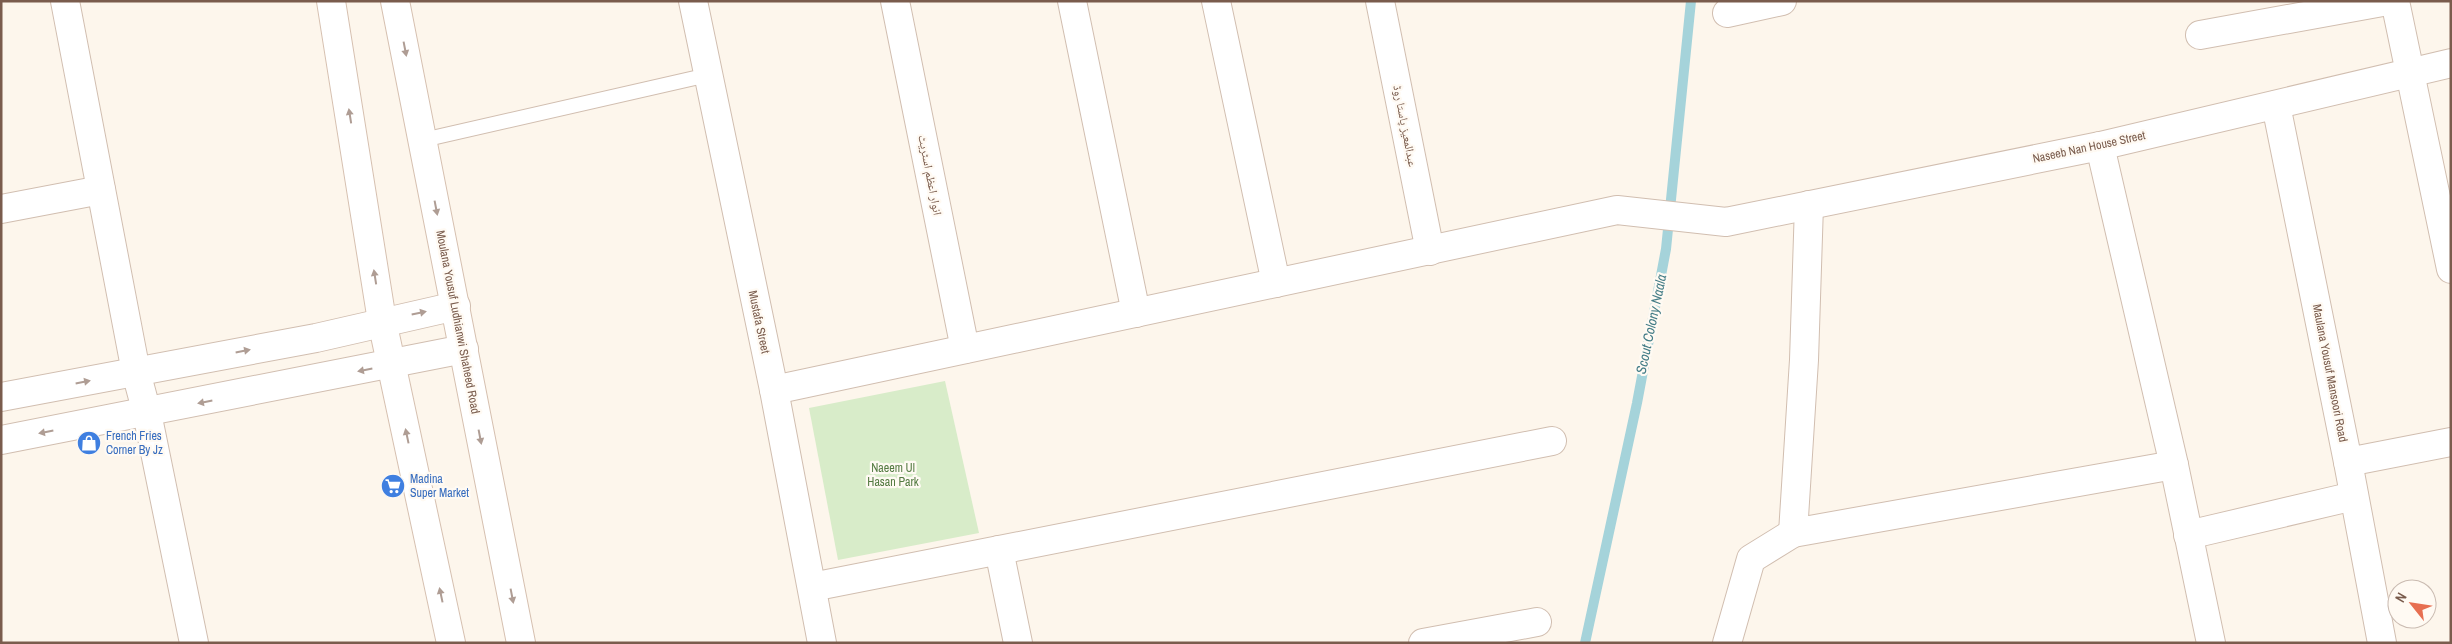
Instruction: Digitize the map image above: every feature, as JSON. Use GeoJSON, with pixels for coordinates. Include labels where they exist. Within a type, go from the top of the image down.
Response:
{"type":"FeatureCollection","features":[{"type":"Feature","properties":{"kind":"street"},"geometry":{"type":"LineString","coordinates":[[65,1],[136,372],[147,413],[194,643]]}},
{"type":"Feature","properties":{"kind":"street"},"geometry":{"type":"LineString","coordinates":[[332,1],[382,321],[451,643]]}},
{"type":"Feature","properties":{"kind":"street","name":"Moulana Yousuf Ludhianwi Shaheed Road"},"geometry":{"type":"LineString","coordinates":[[395,1],[521,643]]}},
{"type":"Feature","properties":{"kind":"street","name":"Mustafa Street"},"geometry":{"type":"LineString","coordinates":[[693,1],[774,390],[822,643]]}},
{"type":"Feature","properties":{"kind":"street","name":"انوار اعظم اسٹریٹ"},"geometry":{"type":"LineString","coordinates":[[895,1],[965,349]]}},
{"type":"Feature","properties":{"kind":"street"},"geometry":{"type":"LineString","coordinates":[[1072,1],[1136,313]]}},
{"type":"Feature","properties":{"kind":"street"},"geometry":{"type":"LineString","coordinates":[[1216,1],[1276,283]]}},
{"type":"Feature","properties":{"kind":"street","name":"عبدالمعیز پاستا روڈ"},"geometry":{"type":"LineString","coordinates":[[1380,1],[1430,250]]}},
{"type":"Feature","properties":{"kind":"street"},"geometry":{"type":"LineString","coordinates":[[1726,13],[1782,1]]}},
{"type":"Feature","properties":{"kind":"street"},"geometry":{"type":"LineString","coordinates":[[2200,36],[2388,1]]}},
{"type":"Feature","properties":{"kind":"street"},"geometry":{"type":"LineString","coordinates":[[2394,1],[2451,269]]}},
{"type":"Feature","properties":{"kind":"street","name":"Naseeb Nan House Street"},"geometry":{"type":"LineString","coordinates":[[774,390],[1617,210],[1726,222],[2100,146],[2451,63]]}},
{"type":"Feature","properties":{"kind":"street","name":"Maulana Yousuf Mansoori Road"},"geometry":{"type":"LineString","coordinates":[[2276,105],[2348,462],[2382,643]]}},
{"type":"Feature","properties":{"kind":"street"},"geometry":{"type":"LineString","coordinates":[[2100,146],[2174,465],[2206,642]]}},
{"type":"Feature","properties":{"kind":"street"},"geometry":{"type":"LineString","coordinates":[[1,209],[101,190]]}},
{"type":"Feature","properties":{"kind":"street"},"geometry":{"type":"LineString","coordinates":[[1793,533],[1804,360],[1810,205]]}},
{"type":"Feature","properties":{"kind":"street"},"geometry":{"type":"LineString","coordinates":[[1,398],[316,338],[382,321],[456,306]]}},
{"type":"Feature","properties":{"kind":"street"},"geometry":{"type":"LineString","coordinates":[[1,440],[464,350]]}},
{"type":"Feature","properties":{"kind":"street"},"geometry":{"type":"LineString","coordinates":[[812,587],[1552,441]]}},
{"type":"Feature","properties":{"kind":"street"},"geometry":{"type":"LineString","coordinates":[[2348,462],[2451,442]]}},
{"type":"Feature","properties":{"kind":"street"},"geometry":{"type":"LineString","coordinates":[[1727,643],[1751,559],[1793,533],[2174,465]]}},
{"type":"Feature","properties":{"kind":"street"},"geometry":{"type":"LineString","coordinates":[[2188,535],[2354,496]]}},
{"type":"Feature","properties":{"kind":"street"},"geometry":{"type":"LineString","coordinates":[[999,550],[1018,643]]}},
{"type":"Feature","properties":{"kind":"street"},"geometry":{"type":"LineString","coordinates":[[1424,643],[1537,622]]}},
{"type":"Feature","properties":{"kind":"lane"},"geometry":{"type":"LineString","coordinates":[[423,140],[708,75]]}},
{"type":"Feature","properties":{"kind":"green space","name":"Naeem Ul Hasan Park"},"geometry":{"type":"Polygon","coordinates":[[[945,381],[979,533],[838,560],[809,408],[945,381]]]}},
{"type":"Feature","properties":{"kind":"waterway","name":"Scout Colony Naala"},"geometry":{"type":"LineString","coordinates":[[1585,643],[1637,403],[1666,249],[1691,1]]}},
{"type":"Feature","properties":{"kind":"place","name":"French Fries Corner By Jz"},"geometry":{"type":"Point","coordinates":[89,443]}},
{"type":"Feature","properties":{"kind":"place","name":"Madina Super Market"},"geometry":{"type":"Point","coordinates":[393,486]}}]}
